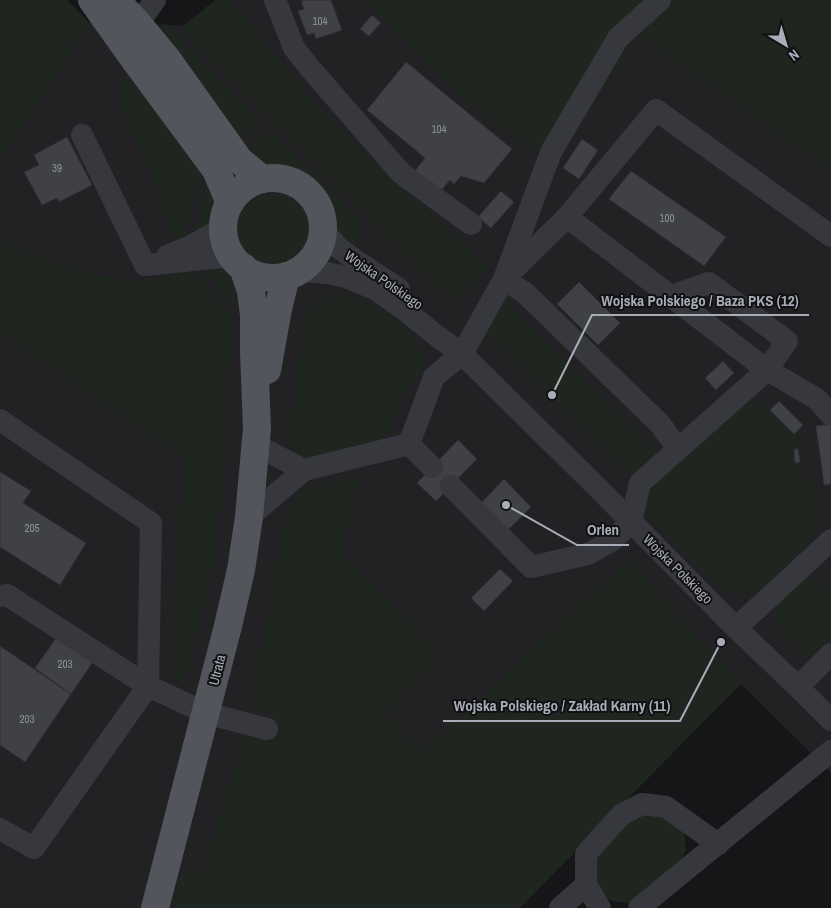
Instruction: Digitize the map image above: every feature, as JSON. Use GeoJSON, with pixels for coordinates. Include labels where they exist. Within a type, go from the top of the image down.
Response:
{"type":"FeatureCollection","features":[{"type":"Feature","properties":{"kind":"main road"},"geometry":{"type":"LineString","coordinates":[[92,0],[216,170],[227,215],[226,243],[238,262],[257,275],[271,278],[292,274],[308,264],[316,254],[321,243],[323,230],[322,215],[316,201],[306,190],[293,181],[278,178],[262,179],[250,184],[239,192],[227,215]]}},
{"type":"Feature","properties":{"kind":"main road"},"geometry":{"type":"LineString","coordinates":[[116,0],[167,60],[239,160],[262,179]]}},
{"type":"Feature","properties":{"kind":"main road","name":"Utrata"},"geometry":{"type":"LineString","coordinates":[[238,262],[251,291],[254,313],[256,437]]}},
{"type":"Feature","properties":{"kind":"main road","name":"Utrata"},"geometry":{"type":"LineString","coordinates":[[155,908],[241,570],[249,517],[256,437],[278,309],[292,274]]}},
{"type":"Feature","properties":{"kind":"street"},"geometry":{"type":"LineString","coordinates":[[131,55],[132,38],[138,24],[155,0]]}},
{"type":"Feature","properties":{"kind":"street"},"geometry":{"type":"LineString","coordinates":[[275,0],[294,48],[308,67],[401,173],[471,224]]}},
{"type":"Feature","properties":{"kind":"street"},"geometry":{"type":"LineString","coordinates":[[409,444],[434,377],[462,354],[504,279],[551,152],[618,38],[660,0]]}},
{"type":"Feature","properties":{"kind":"street"},"geometry":{"type":"LineString","coordinates":[[504,279],[567,217],[656,110],[831,236]]}},
{"type":"Feature","properties":{"kind":"street"},"geometry":{"type":"LineString","coordinates":[[82,135],[145,265]]}},
{"type":"Feature","properties":{"kind":"street"},"geometry":{"type":"LineString","coordinates":[[145,265],[189,247],[227,215]]}},
{"type":"Feature","properties":{"kind":"street"},"geometry":{"type":"LineString","coordinates":[[567,217],[767,370],[826,406]]}},
{"type":"Feature","properties":{"kind":"street","name":"Wojska Polskiego"},"geometry":{"type":"LineString","coordinates":[[323,230],[339,248],[422,305],[442,324],[462,354]]}},
{"type":"Feature","properties":{"kind":"street"},"geometry":{"type":"LineString","coordinates":[[145,265],[238,262]]}},
{"type":"Feature","properties":{"kind":"street","name":"Wojska Polskiego"},"geometry":{"type":"LineString","coordinates":[[292,274],[327,273],[346,277],[375,289],[462,354],[736,628],[831,720]]}},
{"type":"Feature","properties":{"kind":"street"},"geometry":{"type":"LineString","coordinates":[[504,279],[525,293],[660,424],[678,449]]}},
{"type":"Feature","properties":{"kind":"street"},"geometry":{"type":"LineString","coordinates":[[451,486],[532,567],[588,554],[613,540],[631,522],[640,483],[767,370],[787,340],[709,283],[671,296]]}},
{"type":"Feature","properties":{"kind":"street"},"geometry":{"type":"LineString","coordinates":[[0,420],[151,523],[148,686],[34,848],[0,829]]}},
{"type":"Feature","properties":{"kind":"street"},"geometry":{"type":"LineString","coordinates":[[256,437],[304,470]]}},
{"type":"Feature","properties":{"kind":"street"},"geometry":{"type":"LineString","coordinates":[[409,444],[432,467]]}},
{"type":"Feature","properties":{"kind":"street"},"geometry":{"type":"LineString","coordinates":[[249,517],[304,470],[409,444]]}},
{"type":"Feature","properties":{"kind":"street"},"geometry":{"type":"LineString","coordinates":[[736,628],[831,540]]}},
{"type":"Feature","properties":{"kind":"street"},"geometry":{"type":"LineString","coordinates":[[0,596],[7,594],[148,686],[206,713],[267,729]]}},
{"type":"Feature","properties":{"kind":"street"},"geometry":{"type":"LineString","coordinates":[[798,687],[831,654]]}},
{"type":"Feature","properties":{"kind":"street"},"geometry":{"type":"LineString","coordinates":[[639,908],[831,751]]}},
{"type":"Feature","properties":{"kind":"street"},"geometry":{"type":"LineString","coordinates":[[600,908],[586,885],[586,854],[622,815],[642,804],[666,807],[718,844]]}},
{"type":"Feature","properties":{"kind":"street"},"geometry":{"type":"LineString","coordinates":[[560,908],[586,885]]}},
{"type":"Feature","properties":{"kind":"shaded area"},"geometry":{"type":"Polygon","coordinates":[[[0,0],[67,0],[89,22],[0,160],[0,0]]]}},
{"type":"Feature","properties":{"kind":"shaded area"},"geometry":{"type":"Polygon","coordinates":[[[215,0],[230,0],[327,118],[488,268],[452,299],[180,28],[215,0]]]}},
{"type":"Feature","properties":{"kind":"shaded area"},"geometry":{"type":"Polygon","coordinates":[[[216,0],[831,0],[831,773],[741,684],[516,908],[0,908],[0,160],[89,22],[199,26],[216,0]]]}},
{"type":"Feature","properties":{"kind":"shaded area"},"geometry":{"type":"Polygon","coordinates":[[[365,0],[831,0],[831,170],[638,34],[574,137],[556,124],[542,154],[472,106],[365,0]]]}},
{"type":"Feature","properties":{"kind":"shaded area"},"geometry":{"type":"Polygon","coordinates":[[[163,22],[259,118],[258,127],[237,141],[165,40],[163,22]]]}},
{"type":"Feature","properties":{"kind":"shaded area"},"geometry":{"type":"Polygon","coordinates":[[[127,67],[201,168],[185,236],[171,236],[147,163],[126,125],[117,95],[127,67]]]}},
{"type":"Feature","properties":{"kind":"shaded area"},"geometry":{"type":"Polygon","coordinates":[[[266,133],[274,135],[359,220],[361,238],[352,250],[339,234],[328,199],[315,183],[300,172],[269,167],[242,150],[266,133]]]}},
{"type":"Feature","properties":{"kind":"shaded area"},"geometry":{"type":"Polygon","coordinates":[[[207,178],[214,193],[215,207],[212,220],[205,230],[194,237],[207,178]]]}},
{"type":"Feature","properties":{"kind":"shaded area"},"geometry":{"type":"Polygon","coordinates":[[[273,193],[294,199],[304,209],[310,230],[304,251],[294,261],[273,267],[252,261],[242,251],[236,230],[242,209],[252,199],[273,193]]]}},
{"type":"Feature","properties":{"kind":"shaded area"},"geometry":{"type":"Polygon","coordinates":[[[0,240],[5,244],[80,272],[129,280],[163,278],[184,271],[191,271],[232,315],[222,484],[214,563],[185,681],[176,681],[172,630],[185,457],[0,332],[0,240]]]}},
{"type":"Feature","properties":{"kind":"shaded area"},"geometry":{"type":"Polygon","coordinates":[[[212,266],[221,269],[232,277],[248,309],[233,305],[204,273],[203,269],[212,266]]]}},
{"type":"Feature","properties":{"kind":"shaded area"},"geometry":{"type":"Polygon","coordinates":[[[337,294],[346,295],[358,300],[388,315],[405,327],[418,343],[421,352],[421,367],[418,376],[404,396],[399,411],[392,420],[393,426],[390,433],[384,439],[311,458],[297,457],[290,441],[303,315],[337,294]]]}},
{"type":"Feature","properties":{"kind":"shaded area"},"geometry":{"type":"Polygon","coordinates":[[[507,294],[515,294],[507,304],[657,450],[632,475],[616,463],[486,332],[507,294]]]}},
{"type":"Feature","properties":{"kind":"shaded area"},"geometry":{"type":"Polygon","coordinates":[[[753,402],[759,406],[762,404],[794,434],[797,434],[802,479],[816,484],[820,520],[814,537],[767,583],[748,592],[726,591],[710,579],[649,518],[644,506],[651,501],[648,490],[736,409],[753,402]]]}},
{"type":"Feature","properties":{"kind":"shaded area"},"geometry":{"type":"Polygon","coordinates":[[[361,474],[341,552],[440,656],[385,713],[422,752],[628,560],[741,684],[520,908],[172,908],[182,870],[202,872],[245,734],[271,737],[273,714],[251,708],[286,511],[300,491],[361,474]]]}},
{"type":"Feature","properties":{"kind":"shaded area"},"geometry":{"type":"Polygon","coordinates":[[[812,580],[831,594],[831,635],[819,647],[814,656],[808,656],[773,621],[785,593],[797,585],[812,580]]]}},
{"type":"Feature","properties":{"kind":"shaded area"},"geometry":{"type":"Polygon","coordinates":[[[651,811],[684,831],[686,849],[679,865],[638,899],[627,903],[603,897],[595,887],[597,854],[631,819],[651,811]]]}},
{"type":"Feature","properties":{"kind":"building"},"geometry":{"type":"Polygon","coordinates":[[[331,0],[342,30],[316,39],[314,33],[307,35],[298,11],[304,9],[301,1],[331,0]]]}},
{"type":"Feature","properties":{"kind":"building"},"geometry":{"type":"Polygon","coordinates":[[[372,15],[381,23],[369,36],[360,29],[372,15]]]}},
{"type":"Feature","properties":{"kind":"building"},"geometry":{"type":"Polygon","coordinates":[[[406,62],[512,149],[484,183],[461,176],[454,184],[450,180],[436,197],[411,176],[425,158],[367,110],[406,62]]]}},
{"type":"Feature","properties":{"kind":"building"},"geometry":{"type":"Polygon","coordinates":[[[67,137],[92,185],[59,202],[57,198],[42,205],[24,172],[39,165],[34,155],[67,137]]]}},
{"type":"Feature","properties":{"kind":"building"},"geometry":{"type":"Polygon","coordinates":[[[582,139],[598,150],[579,179],[563,168],[582,139]]]}},
{"type":"Feature","properties":{"kind":"building"},"geometry":{"type":"Polygon","coordinates":[[[631,171],[726,237],[704,266],[609,199],[631,171]]]}},
{"type":"Feature","properties":{"kind":"building"},"geometry":{"type":"Polygon","coordinates":[[[501,191],[514,202],[491,228],[478,217],[501,191]]]}},
{"type":"Feature","properties":{"kind":"building"},"geometry":{"type":"Polygon","coordinates":[[[579,282],[620,323],[598,345],[557,304],[579,282]]]}},
{"type":"Feature","properties":{"kind":"building"},"geometry":{"type":"Polygon","coordinates":[[[723,361],[734,373],[716,390],[705,378],[723,361]]]}},
{"type":"Feature","properties":{"kind":"building"},"geometry":{"type":"Polygon","coordinates":[[[779,401],[803,425],[794,434],[770,410],[779,401]]]}},
{"type":"Feature","properties":{"kind":"building"},"geometry":{"type":"Polygon","coordinates":[[[831,424],[831,484],[824,485],[816,426],[831,424]]]}},
{"type":"Feature","properties":{"kind":"building"},"geometry":{"type":"Polygon","coordinates":[[[458,440],[477,459],[436,501],[417,483],[458,440]]]}},
{"type":"Feature","properties":{"kind":"building"},"geometry":{"type":"Polygon","coordinates":[[[794,449],[798,449],[800,462],[795,463],[794,449]]]}},
{"type":"Feature","properties":{"kind":"building"},"geometry":{"type":"Polygon","coordinates":[[[0,472],[31,491],[23,503],[86,543],[60,585],[0,547],[0,472]]]}},
{"type":"Feature","properties":{"kind":"building"},"geometry":{"type":"Polygon","coordinates":[[[504,479],[531,507],[507,531],[480,504],[504,479]]]}},
{"type":"Feature","properties":{"kind":"building"},"geometry":{"type":"Polygon","coordinates":[[[500,569],[513,581],[484,611],[471,598],[500,569]]]}},
{"type":"Feature","properties":{"kind":"building"},"geometry":{"type":"Polygon","coordinates":[[[59,634],[95,659],[71,694],[35,668],[59,634]]]}},
{"type":"Feature","properties":{"kind":"building"},"geometry":{"type":"Polygon","coordinates":[[[0,646],[71,694],[25,762],[0,745],[0,646]]]}},
{"type":"Feature","properties":{"kind":"place","name":"Wojska Polskiego / Baza PKS (12)"},"geometry":{"type":"Point","coordinates":[552,395]}},
{"type":"Feature","properties":{"kind":"place","name":"Orlen"},"geometry":{"type":"Point","coordinates":[506,505]}},
{"type":"Feature","properties":{"kind":"place","name":"Wojska Polskiego / Zakład Karny (11)"},"geometry":{"type":"Point","coordinates":[721,642]}}]}
